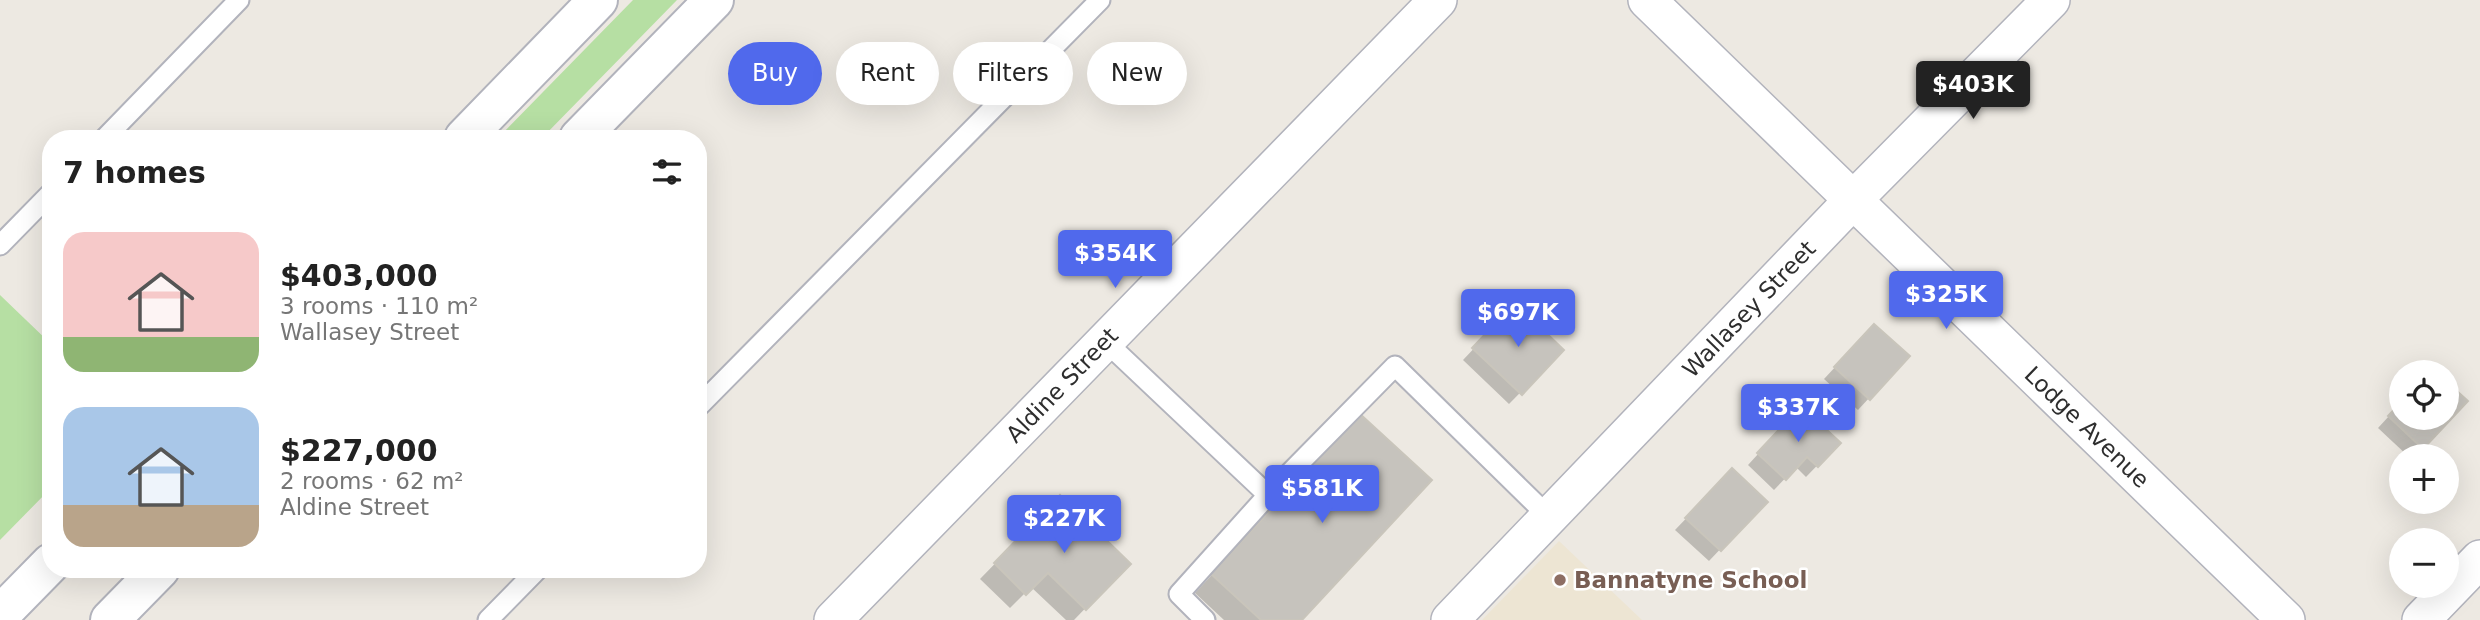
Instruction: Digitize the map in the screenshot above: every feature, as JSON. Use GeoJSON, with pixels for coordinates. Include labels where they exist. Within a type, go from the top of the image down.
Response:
{"type":"FeatureCollection","features":[{"type":"Feature","properties":{"kind":"main road"},"geometry":{"type":"LineString","coordinates":[[472,130],[598,0]]}},
{"type":"Feature","properties":{"kind":"main road"},"geometry":{"type":"LineString","coordinates":[[587,130],[714,0]]}},
{"type":"Feature","properties":{"kind":"main road"},"geometry":{"type":"LineString","coordinates":[[0,615],[42,571]]}},
{"type":"Feature","properties":{"kind":"main road"},"geometry":{"type":"LineString","coordinates":[[110,620],[151,578]]}},
{"type":"Feature","properties":{"kind":"street","name":"Aldine Street"},"geometry":{"type":"LineString","coordinates":[[833,620],[1438,0]]}},
{"type":"Feature","properties":{"kind":"street","name":"Lodge Avenue"},"geometry":{"type":"LineString","coordinates":[[1647,0],[2286,620]]}},
{"type":"Feature","properties":{"kind":"street","name":"Wallasey Street"},"geometry":{"type":"LineString","coordinates":[[1450,620],[1853,200],[2051,0]]}},
{"type":"Feature","properties":{"kind":"street"},"geometry":{"type":"LineString","coordinates":[[2421,620],[2480,559]]}},
{"type":"Feature","properties":{"kind":"lane"},"geometry":{"type":"LineString","coordinates":[[112,130],[239,0]]}},
{"type":"Feature","properties":{"kind":"lane"},"geometry":{"type":"LineString","coordinates":[[707,398],[1100,0]]}},
{"type":"Feature","properties":{"kind":"lane"},"geometry":{"type":"LineString","coordinates":[[0,246],[42,202]]}},
{"type":"Feature","properties":{"kind":"lane"},"geometry":{"type":"LineString","coordinates":[[1105,341],[1268,495]]}},
{"type":"Feature","properties":{"kind":"lane"},"geometry":{"type":"LineString","coordinates":[[1205,620],[1180,594],[1268,495],[1395,366],[1549,517]]}},
{"type":"Feature","properties":{"kind":"lane"},"geometry":{"type":"LineString","coordinates":[[488,620],[529,578]]}},
{"type":"Feature","properties":{"kind":"shaded area","name":"Bannatyne School"},"geometry":{"type":"Polygon","coordinates":[[[1559,541],[1642,620],[1482,620],[1559,541]]]}},
{"type":"Feature","properties":{"kind":"green space"},"geometry":{"type":"Polygon","coordinates":[[[633,0],[677,0],[550,130],[506,130],[633,0]]]}},
{"type":"Feature","properties":{"kind":"green space"},"geometry":{"type":"Polygon","coordinates":[[[0,295],[42,335],[42,497],[0,540],[0,295]]]}},
{"type":"Feature","properties":{"kind":"building"},"geometry":{"type":"Polygon","coordinates":[[[1515,303],[1564,350],[1522,395],[1472,348],[1515,303]]]}},
{"type":"Feature","properties":{"kind":"building"},"geometry":{"type":"Polygon","coordinates":[[[1874,324],[1910,356],[1870,400],[1834,367],[1874,324]]]}},
{"type":"Feature","properties":{"kind":"building"},"geometry":{"type":"Polygon","coordinates":[[[2459,393],[2468,401],[2459,411],[2459,393]]]}},
{"type":"Feature","properties":{"kind":"building"},"geometry":{"type":"Polygon","coordinates":[[[1801,406],[1841,443],[1818,467],[1807,457],[1786,480],[1757,453],[1801,406]]]}},
{"type":"Feature","properties":{"kind":"building"},"geometry":{"type":"Polygon","coordinates":[[[1360,414],[1432,480],[1302,620],[1261,620],[1211,574],[1360,414]]]}},
{"type":"Feature","properties":{"kind":"building"},"geometry":{"type":"Polygon","coordinates":[[[2403,430],[2441,430],[2428,444],[2418,444],[2403,430]]]}},
{"type":"Feature","properties":{"kind":"building"},"geometry":{"type":"Polygon","coordinates":[[[1732,468],[1768,502],[1721,551],[1685,518],[1732,468]]]}},
{"type":"Feature","properties":{"kind":"building"},"geometry":{"type":"Polygon","coordinates":[[[1060,495],[1131,564],[1086,610],[1048,573],[1026,595],[994,563],[1060,495]]]}},
{"type":"Feature","properties":{"kind":"place","name":"Bannatyne School"},"geometry":{"type":"Point","coordinates":[1560,580]}}]}
